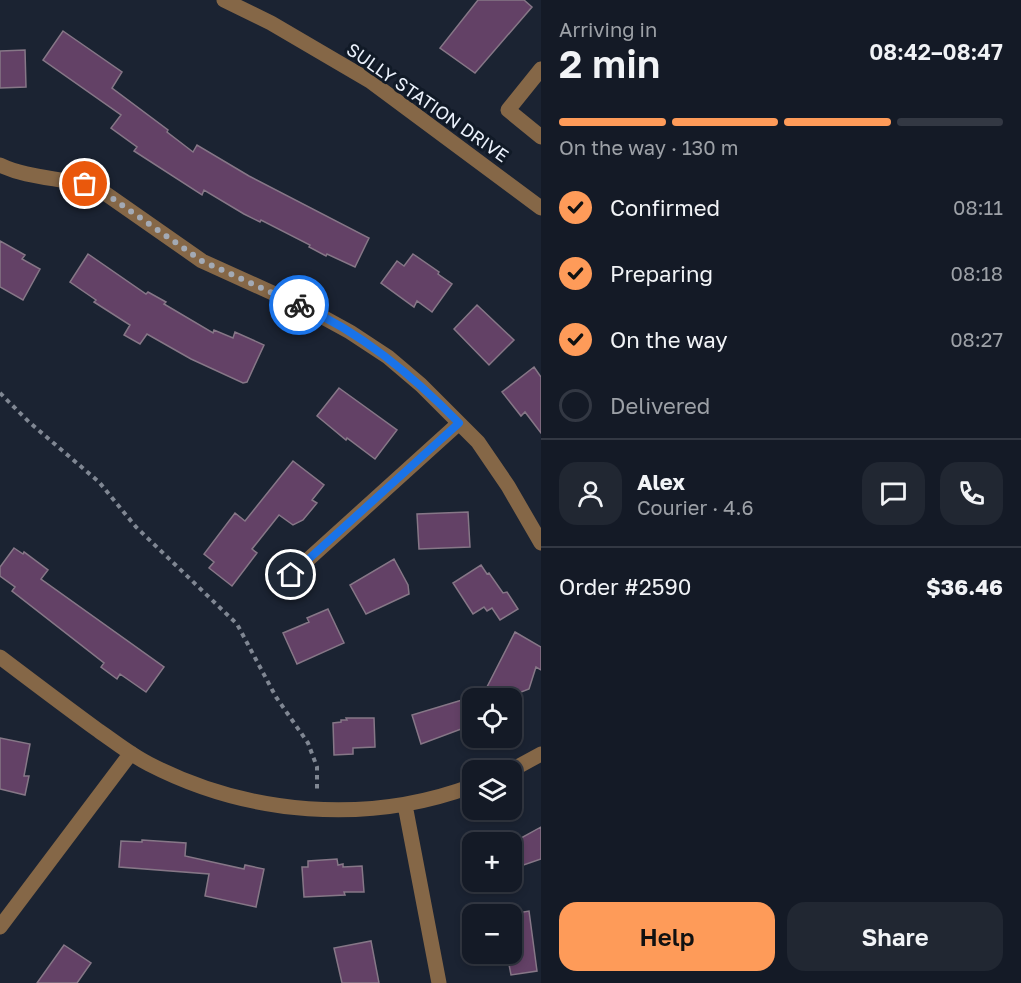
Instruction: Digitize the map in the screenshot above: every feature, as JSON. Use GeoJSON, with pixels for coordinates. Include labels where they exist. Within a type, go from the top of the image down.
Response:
{"type":"FeatureCollection","features":[{"type":"Feature","properties":{"kind":"street","name":"SULLY STATION DRIVE"},"geometry":{"type":"LineString","coordinates":[[224,0],[271,23],[370,81],[541,208]]}},
{"type":"Feature","properties":{"kind":"street"},"geometry":{"type":"LineString","coordinates":[[541,69],[508,110],[541,137]]}},
{"type":"Feature","properties":{"kind":"street"},"geometry":{"type":"LineString","coordinates":[[0,165],[32,175],[85,184],[99,189],[202,261],[310,310],[350,332],[388,357],[422,385],[478,442],[508,486],[541,543]]}},
{"type":"Feature","properties":{"kind":"street"},"geometry":{"type":"LineString","coordinates":[[291,575],[459,423]]}},
{"type":"Feature","properties":{"kind":"street"},"geometry":{"type":"LineString","coordinates":[[0,657],[131,753],[148,764],[197,785],[263,803],[316,810],[405,805],[462,789]]}},
{"type":"Feature","properties":{"kind":"street"},"geometry":{"type":"LineString","coordinates":[[0,927],[131,753]]}},
{"type":"Feature","properties":{"kind":"street"},"geometry":{"type":"LineString","coordinates":[[522,764],[541,754]]}},
{"type":"Feature","properties":{"kind":"street"},"geometry":{"type":"LineString","coordinates":[[405,805],[439,983]]}},
{"type":"Feature","properties":{"kind":"path"},"geometry":{"type":"LineString","coordinates":[[0,393],[29,422],[99,482],[136,527],[199,585],[237,624],[276,697],[308,743],[317,767],[316,810]]}},
{"type":"Feature","properties":{"kind":"building"},"geometry":{"type":"Polygon","coordinates":[[[478,0],[524,0],[532,7],[475,73],[440,48],[478,0]]]}},
{"type":"Feature","properties":{"kind":"building"},"geometry":{"type":"Polygon","coordinates":[[[63,31],[122,72],[112,88],[193,152],[197,145],[249,176],[369,238],[355,267],[327,254],[326,256],[309,247],[310,245],[244,214],[204,190],[202,195],[134,151],[137,147],[111,128],[121,115],[43,60],[63,31]]]}},
{"type":"Feature","properties":{"kind":"building"},"geometry":{"type":"Polygon","coordinates":[[[25,50],[26,87],[0,88],[0,51],[25,50]]]}},
{"type":"Feature","properties":{"kind":"building"},"geometry":{"type":"Polygon","coordinates":[[[0,241],[25,255],[22,259],[40,269],[23,300],[0,287],[0,241]]]}},
{"type":"Feature","properties":{"kind":"building"},"geometry":{"type":"Polygon","coordinates":[[[88,254],[146,294],[148,292],[166,302],[164,304],[213,333],[214,330],[233,338],[235,332],[264,345],[247,382],[243,383],[191,359],[147,334],[140,344],[124,335],[130,325],[94,302],[96,300],[70,282],[88,254]]]}},
{"type":"Feature","properties":{"kind":"building"},"geometry":{"type":"Polygon","coordinates":[[[413,254],[452,284],[432,312],[417,301],[414,307],[381,283],[397,261],[404,266],[413,254]]]}},
{"type":"Feature","properties":{"kind":"building"},"geometry":{"type":"Polygon","coordinates":[[[477,305],[514,340],[489,365],[454,329],[477,305]]]}},
{"type":"Feature","properties":{"kind":"building"},"geometry":{"type":"Polygon","coordinates":[[[534,367],[541,377],[541,433],[525,412],[521,416],[502,392],[534,367]]]}},
{"type":"Feature","properties":{"kind":"building"},"geometry":{"type":"Polygon","coordinates":[[[339,388],[397,430],[375,459],[347,438],[346,440],[317,416],[339,388]]]}},
{"type":"Feature","properties":{"kind":"building"},"geometry":{"type":"Polygon","coordinates":[[[293,461],[324,485],[312,500],[317,503],[303,520],[293,525],[279,515],[252,549],[257,553],[232,586],[209,568],[214,562],[204,554],[235,513],[245,521],[293,461]]]}},
{"type":"Feature","properties":{"kind":"building"},"geometry":{"type":"Polygon","coordinates":[[[468,512],[470,547],[419,549],[417,514],[468,512]]]}},
{"type":"Feature","properties":{"kind":"building"},"geometry":{"type":"Polygon","coordinates":[[[14,548],[23,554],[24,552],[48,570],[41,579],[164,667],[146,692],[120,674],[117,679],[101,667],[104,663],[12,591],[15,587],[0,576],[0,567],[14,548]]]}},
{"type":"Feature","properties":{"kind":"building"},"geometry":{"type":"Polygon","coordinates":[[[394,559],[408,585],[409,594],[366,614],[350,585],[394,559]]]}},
{"type":"Feature","properties":{"kind":"building"},"geometry":{"type":"Polygon","coordinates":[[[481,565],[503,593],[507,592],[518,609],[500,620],[492,608],[487,611],[484,607],[473,614],[453,583],[481,565]]]}},
{"type":"Feature","properties":{"kind":"building"},"geometry":{"type":"Polygon","coordinates":[[[328,609],[344,643],[297,664],[283,633],[309,622],[307,618],[328,609]]]}},
{"type":"Feature","properties":{"kind":"building"},"geometry":{"type":"Polygon","coordinates":[[[515,632],[541,647],[541,670],[536,667],[529,689],[522,692],[522,688],[487,687],[515,632]]]}},
{"type":"Feature","properties":{"kind":"building"},"geometry":{"type":"Polygon","coordinates":[[[462,700],[462,729],[421,744],[412,715],[462,700]]]}},
{"type":"Feature","properties":{"kind":"building"},"geometry":{"type":"Polygon","coordinates":[[[346,718],[374,718],[375,747],[353,748],[353,754],[334,755],[333,723],[347,720],[346,718]]]}},
{"type":"Feature","properties":{"kind":"building"},"geometry":{"type":"Polygon","coordinates":[[[0,738],[30,744],[24,776],[29,776],[25,795],[0,789],[0,738]]]}},
{"type":"Feature","properties":{"kind":"building"},"geometry":{"type":"Polygon","coordinates":[[[541,827],[541,859],[522,866],[522,837],[541,827]]]}},
{"type":"Feature","properties":{"kind":"building"},"geometry":{"type":"Polygon","coordinates":[[[142,840],[186,843],[185,856],[244,869],[245,865],[264,869],[256,907],[205,896],[209,874],[119,867],[121,841],[142,842],[142,840]]]}},
{"type":"Feature","properties":{"kind":"building"},"geometry":{"type":"Polygon","coordinates":[[[337,859],[338,865],[343,864],[343,867],[362,866],[364,892],[304,897],[302,867],[308,867],[308,861],[337,859]]]}},
{"type":"Feature","properties":{"kind":"building"},"geometry":{"type":"Polygon","coordinates":[[[529,911],[537,971],[511,975],[509,964],[522,964],[522,912],[529,911]]]}},
{"type":"Feature","properties":{"kind":"building"},"geometry":{"type":"Polygon","coordinates":[[[371,941],[379,983],[342,983],[334,948],[371,941]]]}},
{"type":"Feature","properties":{"kind":"building"},"geometry":{"type":"Polygon","coordinates":[[[64,945],[91,963],[77,983],[37,983],[64,945]]]}},
{"type":"Feature","properties":{"kind":"way so far"},"geometry":{"type":"LineString","coordinates":[[85,184],[99,189],[202,261],[299,305]]}},
{"type":"Feature","properties":{"kind":"route"},"geometry":{"type":"LineString","coordinates":[[291,575],[459,423],[422,385],[388,357],[350,332],[299,305]]}}]}
